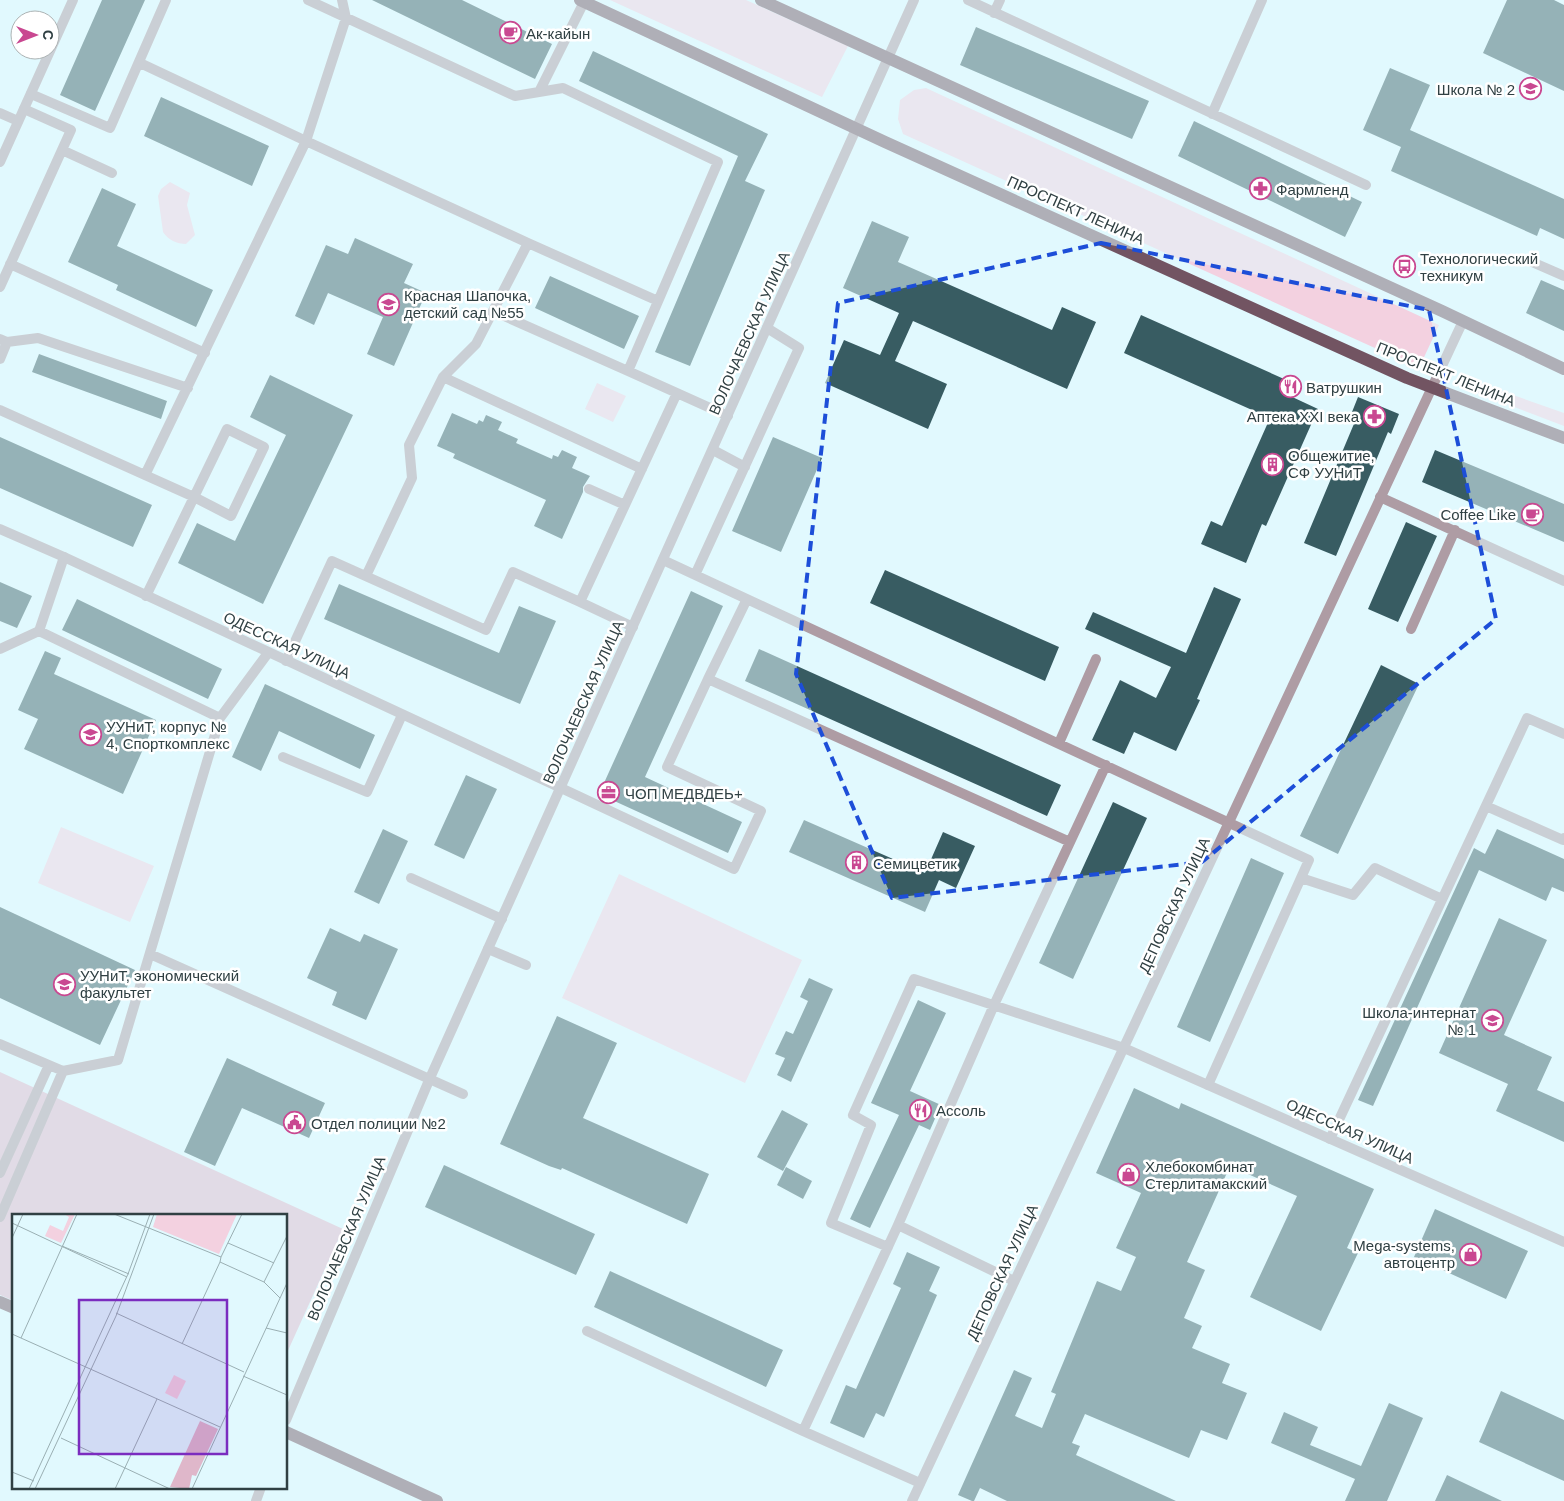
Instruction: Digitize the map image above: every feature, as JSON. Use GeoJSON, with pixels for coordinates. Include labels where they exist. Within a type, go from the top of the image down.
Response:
{"type":"FeatureCollection","features":[{"type":"Feature","properties":{"kind":"main road"},"geometry":{"type":"LineString","coordinates":[[761,0],[1564,369]]}},
{"type":"Feature","properties":{"kind":"main road","name":"ПРОСПЕКТ ЛЕНИНА"},"geometry":{"type":"LineString","coordinates":[[582,1],[1433,389],[1564,438]]}},
{"type":"Feature","properties":{"kind":"main road"},"geometry":{"type":"LineString","coordinates":[[0,1302],[12,1307]]}},
{"type":"Feature","properties":{"kind":"main road"},"geometry":{"type":"LineString","coordinates":[[288,1433],[437,1501]]}},
{"type":"Feature","properties":{"kind":"street"},"geometry":{"type":"LineString","coordinates":[[0,162],[74,0]]}},
{"type":"Feature","properties":{"kind":"street"},"geometry":{"type":"LineString","coordinates":[[31,94],[110,128],[166,0]]}},
{"type":"Feature","properties":{"kind":"street"},"geometry":{"type":"LineString","coordinates":[[308,0],[515,96],[563,88],[718,162],[628,372]]}},
{"type":"Feature","properties":{"kind":"street"},"geometry":{"type":"LineString","coordinates":[[146,475],[306,141],[346,18],[342,0]]}},
{"type":"Feature","properties":{"kind":"street","name":"ВОЛОЧАЕВСКАЯ УЛИЦА"},"geometry":{"type":"LineString","coordinates":[[288,1415],[430,1078],[914,0]]}},
{"type":"Feature","properties":{"kind":"street"},"geometry":{"type":"LineString","coordinates":[[968,0],[1366,185]]}},
{"type":"Feature","properties":{"kind":"street"},"geometry":{"type":"LineString","coordinates":[[994,13],[1000,0]]}},
{"type":"Feature","properties":{"kind":"street"},"geometry":{"type":"LineString","coordinates":[[1212,114],[1262,0]]}},
{"type":"Feature","properties":{"kind":"street"},"geometry":{"type":"LineString","coordinates":[[540,92],[582,1]]}},
{"type":"Feature","properties":{"kind":"street"},"geometry":{"type":"LineString","coordinates":[[140,63],[306,141],[658,301]]}},
{"type":"Feature","properties":{"kind":"street"},"geometry":{"type":"LineString","coordinates":[[0,287],[71,130],[24,109]]}},
{"type":"Feature","properties":{"kind":"street"},"geometry":{"type":"LineString","coordinates":[[0,112],[18,121]]}},
{"type":"Feature","properties":{"kind":"street"},"geometry":{"type":"LineString","coordinates":[[62,150],[112,173]]}},
{"type":"Feature","properties":{"kind":"street"},"geometry":{"type":"LineString","coordinates":[[366,576],[412,478],[409,445],[442,377],[476,344],[528,243]]}},
{"type":"Feature","properties":{"kind":"street"},"geometry":{"type":"LineString","coordinates":[[1532,262],[1564,276]]}},
{"type":"Feature","properties":{"kind":"street"},"geometry":{"type":"LineString","coordinates":[[10,264],[205,353]]}},
{"type":"Feature","properties":{"kind":"street"},"geometry":{"type":"LineString","coordinates":[[493,311],[728,416]]}},
{"type":"Feature","properties":{"kind":"street","name":"ДЕПОВСКАЯ УЛИЦА"},"geometry":{"type":"LineString","coordinates":[[912,1501],[1380,497],[1433,389],[1463,321]]}},
{"type":"Feature","properties":{"kind":"street"},"geometry":{"type":"LineString","coordinates":[[695,575],[799,348],[768,328]]}},
{"type":"Feature","properties":{"kind":"street"},"geometry":{"type":"LineString","coordinates":[[0,359],[4,340],[38,338],[188,388]]}},
{"type":"Feature","properties":{"kind":"street"},"geometry":{"type":"LineString","coordinates":[[442,377],[642,468]]}},
{"type":"Feature","properties":{"kind":"street"},"geometry":{"type":"LineString","coordinates":[[580,602],[677,393]]}},
{"type":"Feature","properties":{"kind":"street"},"geometry":{"type":"LineString","coordinates":[[0,410],[194,497],[231,516],[264,447],[227,429],[194,497],[146,596]]}},
{"type":"Feature","properties":{"kind":"street"},"geometry":{"type":"LineString","coordinates":[[713,450],[745,466]]}},
{"type":"Feature","properties":{"kind":"street"},"geometry":{"type":"LineString","coordinates":[[589,489],[625,505]]}},
{"type":"Feature","properties":{"kind":"street"},"geometry":{"type":"LineString","coordinates":[[1380,497],[1564,581]]}},
{"type":"Feature","properties":{"kind":"street","name":"ОДЕССКАЯ УЛИЦА"},"geometry":{"type":"LineString","coordinates":[[0,529],[734,869],[761,811],[666,766],[708,679]]}},
{"type":"Feature","properties":{"kind":"street"},"geometry":{"type":"LineString","coordinates":[[1411,629],[1455,530]]}},
{"type":"Feature","properties":{"kind":"street"},"geometry":{"type":"LineString","coordinates":[[0,649],[39,631],[64,557]]}},
{"type":"Feature","properties":{"kind":"street"},"geometry":{"type":"LineString","coordinates":[[286,661],[332,560],[486,630],[513,572],[633,627]]}},
{"type":"Feature","properties":{"kind":"street"},"geometry":{"type":"LineString","coordinates":[[663,560],[1309,860],[1208,1085]]}},
{"type":"Feature","properties":{"kind":"street"},"geometry":{"type":"LineString","coordinates":[[747,599],[708,679],[1070,842]]}},
{"type":"Feature","properties":{"kind":"street"},"geometry":{"type":"LineString","coordinates":[[39,631],[220,718]]}},
{"type":"Feature","properties":{"kind":"street"},"geometry":{"type":"LineString","coordinates":[[0,1044],[62,1071],[118,1060],[220,718],[268,653]]}},
{"type":"Feature","properties":{"kind":"street"},"geometry":{"type":"LineString","coordinates":[[1059,743],[1096,658]]}},
{"type":"Feature","properties":{"kind":"street"},"geometry":{"type":"LineString","coordinates":[[283,757],[367,792],[402,715]]}},
{"type":"Feature","properties":{"kind":"street"},"geometry":{"type":"LineString","coordinates":[[1330,1138],[1527,718],[1564,734]]}},
{"type":"Feature","properties":{"kind":"street"},"geometry":{"type":"LineString","coordinates":[[803,1431],[898,1225],[994,1005],[1106,765]]}},
{"type":"Feature","properties":{"kind":"street"},"geometry":{"type":"LineString","coordinates":[[1486,806],[1563,840],[1564,838]]}},
{"type":"Feature","properties":{"kind":"street"},"geometry":{"type":"LineString","coordinates":[[1301,878],[1353,895],[1375,868],[1442,898]]}},
{"type":"Feature","properties":{"kind":"street"},"geometry":{"type":"LineString","coordinates":[[411,878],[502,919]]}},
{"type":"Feature","properties":{"kind":"street"},"geometry":{"type":"LineString","coordinates":[[488,949],[526,965]]}},
{"type":"Feature","properties":{"kind":"street"},"geometry":{"type":"LineString","coordinates":[[150,954],[463,1094]]}},
{"type":"Feature","properties":{"kind":"street","name":"ОДЕССКАЯ УЛИЦА"},"geometry":{"type":"LineString","coordinates":[[888,1247],[830,1224],[871,1124],[853,1116],[914,979],[1124,1048],[1564,1242]]}},
{"type":"Feature","properties":{"kind":"street"},"geometry":{"type":"LineString","coordinates":[[0,1173],[50,1065]]}},
{"type":"Feature","properties":{"kind":"street"},"geometry":{"type":"LineString","coordinates":[[0,1217],[62,1071]]}},
{"type":"Feature","properties":{"kind":"street"},"geometry":{"type":"LineString","coordinates":[[898,1225],[1014,1281]]}},
{"type":"Feature","properties":{"kind":"street"},"geometry":{"type":"LineString","coordinates":[[587,1331],[803,1431],[920,1482]]}},
{"type":"Feature","properties":{"kind":"street"},"geometry":{"type":"LineString","coordinates":[[256,1501],[261,1488]]}},
{"type":"Feature","properties":{"kind":"highlighted area"},"geometry":{"type":"Polygon","coordinates":[[[1101,243],[1429,310],[1496,619],[1202,862],[892,898],[796,674],[838,303],[1101,243]]]}},
{"type":"Feature","properties":{"kind":"shaded area"},"geometry":{"type":"Polygon","coordinates":[[[610,0],[746,0],[848,46],[822,97],[610,0]]]}},
{"type":"Feature","properties":{"kind":"shaded area"},"geometry":{"type":"Polygon","coordinates":[[[926,88],[1439,325],[1419,368],[903,134],[898,119],[900,100],[914,90],[926,88]]]}},
{"type":"Feature","properties":{"kind":"shaded area"},"geometry":{"type":"Polygon","coordinates":[[[170,182],[190,193],[187,205],[195,235],[186,244],[173,241],[163,232],[158,196],[161,189],[170,182]]]}},
{"type":"Feature","properties":{"kind":"shaded area"},"geometry":{"type":"Polygon","coordinates":[[[1476,382],[1564,413],[1564,426],[1475,392],[1474,384],[1476,382]]]}},
{"type":"Feature","properties":{"kind":"shaded area"},"geometry":{"type":"Polygon","coordinates":[[[597,383],[626,396],[613,422],[585,409],[597,383]]]}},
{"type":"Feature","properties":{"kind":"shaded area"},"geometry":{"type":"Polygon","coordinates":[[[61,827],[154,866],[130,922],[38,883],[61,827]]]}},
{"type":"Feature","properties":{"kind":"shaded area"},"geometry":{"type":"Polygon","coordinates":[[[619,874],[802,960],[745,1083],[562,998],[619,874]]]}},
{"type":"Feature","properties":{"kind":"shaded area"},"geometry":{"type":"Polygon","coordinates":[[[0,1072],[343,1229],[288,1351],[288,1214],[12,1214],[12,1300],[0,1295],[0,1072]]]}},
{"type":"Feature","properties":{"kind":"building"},"geometry":{"type":"Polygon","coordinates":[[[102,0],[145,0],[95,111],[60,95],[102,0]]]}},
{"type":"Feature","properties":{"kind":"building"},"geometry":{"type":"Polygon","coordinates":[[[372,0],[462,0],[552,44],[535,79],[372,0]]]}},
{"type":"Feature","properties":{"kind":"building"},"geometry":{"type":"Polygon","coordinates":[[[1507,0],[1554,0],[1564,5],[1564,91],[1483,53],[1507,0]]]}},
{"type":"Feature","properties":{"kind":"building"},"geometry":{"type":"Polygon","coordinates":[[[976,27],[1149,101],[1132,139],[960,65],[976,27]]]}},
{"type":"Feature","properties":{"kind":"building"},"geometry":{"type":"Polygon","coordinates":[[[593,51],[768,134],[745,181],[765,190],[690,366],[655,352],[738,156],[579,81],[593,51]]]}},
{"type":"Feature","properties":{"kind":"building"},"geometry":{"type":"Polygon","coordinates":[[[1390,68],[1430,85],[1410,130],[1564,199],[1564,239],[1540,228],[1537,236],[1391,171],[1401,147],[1363,130],[1390,68]]]}},
{"type":"Feature","properties":{"kind":"building"},"geometry":{"type":"Polygon","coordinates":[[[161,97],[269,146],[252,186],[144,136],[161,97]]]}},
{"type":"Feature","properties":{"kind":"building"},"geometry":{"type":"Polygon","coordinates":[[[1194,121],[1362,202],[1345,237],[1178,156],[1194,121]]]}},
{"type":"Feature","properties":{"kind":"building"},"geometry":{"type":"Polygon","coordinates":[[[102,188],[136,204],[117,246],[213,290],[196,327],[116,290],[118,285],[68,262],[102,188]]]}},
{"type":"Feature","properties":{"kind":"building"},"geometry":{"type":"Polygon","coordinates":[[[872,221],[909,237],[898,262],[1052,330],[1062,307],[1096,322],[1067,389],[913,321],[895,361],[947,384],[928,429],[825,383],[844,340],[880,355],[899,313],[843,288],[872,221]]]}},
{"type":"Feature","properties":{"kind":"building","name":"Красная Шапочка, детский сад №55"},"geometry":{"type":"Polygon","coordinates":[[[355,238],[413,264],[404,283],[426,293],[394,366],[367,354],[383,317],[328,293],[314,325],[295,316],[326,245],[348,254],[355,238]]]}},
{"type":"Feature","properties":{"kind":"building"},"geometry":{"type":"Polygon","coordinates":[[[550,276],[639,316],[624,349],[535,308],[550,276]]]}},
{"type":"Feature","properties":{"kind":"building"},"geometry":{"type":"Polygon","coordinates":[[[1541,280],[1564,290],[1564,331],[1526,313],[1541,280]]]}},
{"type":"Feature","properties":{"kind":"building","name":"Общежитие, СФ УУНиТ"},"geometry":{"type":"Polygon","coordinates":[[[1141,315],[1293,383],[1288,395],[1318,409],[1266,526],[1262,524],[1246,563],[1201,544],[1211,521],[1222,526],[1270,418],[1124,353],[1141,315]]]}},
{"type":"Feature","properties":{"kind":"building"},"geometry":{"type":"Polygon","coordinates":[[[39,354],[167,401],[161,419],[32,372],[39,354]]]}},
{"type":"Feature","properties":{"kind":"building"},"geometry":{"type":"Polygon","coordinates":[[[270,375],[353,415],[263,604],[178,563],[197,523],[235,541],[286,435],[250,417],[270,375]]]}},
{"type":"Feature","properties":{"kind":"building"},"geometry":{"type":"Polygon","coordinates":[[[1358,397],[1399,414],[1391,434],[1388,432],[1336,556],[1304,543],[1356,419],[1350,417],[1358,397]]]}},
{"type":"Feature","properties":{"kind":"building"},"geometry":{"type":"Polygon","coordinates":[[[452,413],[477,424],[479,420],[483,422],[486,415],[502,422],[498,430],[518,439],[516,443],[552,459],[553,455],[558,457],[562,450],[577,457],[572,468],[590,476],[583,487],[583,492],[562,539],[534,526],[546,500],[453,458],[455,454],[437,446],[452,413]]]}},
{"type":"Feature","properties":{"kind":"building"},"geometry":{"type":"Polygon","coordinates":[[[0,437],[152,505],[133,547],[0,488],[0,437]]]}},
{"type":"Feature","properties":{"kind":"building"},"geometry":{"type":"Polygon","coordinates":[[[773,437],[822,458],[781,552],[732,531],[773,437]]]}},
{"type":"Feature","properties":{"kind":"building"},"geometry":{"type":"Polygon","coordinates":[[[1435,450],[1564,504],[1564,542],[1422,482],[1435,450]]]}},
{"type":"Feature","properties":{"kind":"building"},"geometry":{"type":"Polygon","coordinates":[[[1406,522],[1437,536],[1398,622],[1368,609],[1406,522]]]}},
{"type":"Feature","properties":{"kind":"building"},"geometry":{"type":"Polygon","coordinates":[[[885,570],[1059,647],[1045,681],[870,603],[885,570]]]}},
{"type":"Feature","properties":{"kind":"building"},"geometry":{"type":"Polygon","coordinates":[[[0,582],[32,596],[17,628],[0,621],[0,582]]]}},
{"type":"Feature","properties":{"kind":"building"},"geometry":{"type":"Polygon","coordinates":[[[339,584],[499,653],[519,606],[556,621],[520,704],[324,619],[339,584]]]}},
{"type":"Feature","properties":{"kind":"building"},"geometry":{"type":"Polygon","coordinates":[[[1214,587],[1241,599],[1197,699],[1200,700],[1176,751],[1134,732],[1124,754],[1092,740],[1120,680],[1156,698],[1171,667],[1085,629],[1093,612],[1186,653],[1214,587]]]}},
{"type":"Feature","properties":{"kind":"building"},"geometry":{"type":"Polygon","coordinates":[[[691,591],[723,606],[645,777],[742,822],[728,853],[599,794],[691,591]]]}},
{"type":"Feature","properties":{"kind":"building"},"geometry":{"type":"Polygon","coordinates":[[[77,599],[222,669],[208,699],[62,630],[77,599]]]}},
{"type":"Feature","properties":{"kind":"building"},"geometry":{"type":"Polygon","coordinates":[[[759,649],[1061,785],[1047,816],[745,681],[759,649]]]}},
{"type":"Feature","properties":{"kind":"building","name":"УУНиТ, корпус № 4, Спорткомплекс"},"geometry":{"type":"Polygon","coordinates":[[[45,651],[61,658],[54,674],[156,720],[123,794],[24,749],[38,719],[18,710],[45,651]]]}},
{"type":"Feature","properties":{"kind":"building"},"geometry":{"type":"Polygon","coordinates":[[[1381,665],[1419,684],[1338,854],[1300,836],[1381,665]]]}},
{"type":"Feature","properties":{"kind":"building"},"geometry":{"type":"Polygon","coordinates":[[[265,684],[375,735],[360,769],[279,731],[261,771],[232,757],[265,684]]]}},
{"type":"Feature","properties":{"kind":"building"},"geometry":{"type":"Polygon","coordinates":[[[466,775],[497,789],[464,859],[434,845],[466,775]]]}},
{"type":"Feature","properties":{"kind":"building"},"geometry":{"type":"Polygon","coordinates":[[[1113,802],[1147,818],[1073,979],[1039,963],[1113,802]]]}},
{"type":"Feature","properties":{"kind":"building","name":"Семицветик"},"geometry":{"type":"Polygon","coordinates":[[[804,820],[925,873],[943,832],[975,846],[956,888],[939,880],[925,912],[789,852],[804,820]]]}},
{"type":"Feature","properties":{"kind":"building"},"geometry":{"type":"Polygon","coordinates":[[[383,829],[408,841],[379,904],[354,892],[383,829]]]}},
{"type":"Feature","properties":{"kind":"building"},"geometry":{"type":"Polygon","coordinates":[[[1497,829],[1564,859],[1564,892],[1552,887],[1546,901],[1479,870],[1373,1106],[1358,1100],[1474,848],[1485,854],[1497,829]]]}},
{"type":"Feature","properties":{"kind":"building"},"geometry":{"type":"Polygon","coordinates":[[[1251,858],[1284,873],[1210,1042],[1177,1027],[1251,858]]]}},
{"type":"Feature","properties":{"kind":"building","name":"УУНиТ, экономический факультет"},"geometry":{"type":"Polygon","coordinates":[[[0,907],[135,970],[100,1045],[0,998],[0,907]]]}},
{"type":"Feature","properties":{"kind":"building","name":"Школа-интернат № 1"},"geometry":{"type":"Polygon","coordinates":[[[1499,918],[1547,940],[1504,1035],[1552,1057],[1537,1090],[1564,1102],[1564,1142],[1496,1111],[1508,1084],[1439,1053],[1499,918]]]}},
{"type":"Feature","properties":{"kind":"building"},"geometry":{"type":"Polygon","coordinates":[[[330,928],[360,942],[364,934],[398,949],[366,1020],[332,1005],[337,992],[307,978],[330,928]]]}},
{"type":"Feature","properties":{"kind":"building"},"geometry":{"type":"Polygon","coordinates":[[[809,978],[833,989],[791,1082],[777,1075],[785,1058],[775,1054],[786,1031],[793,1034],[808,1001],[800,997],[809,978]]]}},
{"type":"Feature","properties":{"kind":"building"},"geometry":{"type":"Polygon","coordinates":[[[918,1000],[946,1013],[910,1091],[941,1105],[930,1130],[919,1125],[870,1228],[850,1219],[899,1115],[871,1103],[918,1000]]]}},
{"type":"Feature","properties":{"kind":"building"},"geometry":{"type":"Polygon","coordinates":[[[557,1016],[617,1043],[583,1118],[709,1174],[687,1224],[562,1168],[561,1170],[549,1166],[500,1144],[557,1016]]]}},
{"type":"Feature","properties":{"kind":"building","name":"Отдел полиции №2"},"geometry":{"type":"Polygon","coordinates":[[[227,1058],[325,1103],[309,1138],[242,1108],[215,1166],[184,1152],[227,1058]]]}},
{"type":"Feature","properties":{"kind":"building"},"geometry":{"type":"Polygon","coordinates":[[[1134,1088],[1179,1109],[1181,1103],[1374,1189],[1347,1248],[1358,1253],[1321,1331],[1250,1297],[1297,1196],[1230,1166],[1187,1262],[1205,1270],[1184,1318],[1202,1326],[1192,1348],[1230,1364],[1222,1383],[1247,1393],[1227,1440],[1201,1430],[1189,1458],[1085,1414],[1072,1443],[1080,1446],[1076,1455],[1176,1501],[1007,1501],[980,1488],[974,1501],[972,1501],[958,1495],[1014,1370],[1032,1378],[1015,1416],[1042,1428],[1056,1394],[1051,1392],[1097,1281],[1121,1291],[1136,1257],[1116,1248],[1141,1193],[1096,1173],[1134,1088]]]}},
{"type":"Feature","properties":{"kind":"building"},"geometry":{"type":"Polygon","coordinates":[[[782,1110],[808,1124],[783,1171],[757,1157],[782,1110]]]}},
{"type":"Feature","properties":{"kind":"building"},"geometry":{"type":"Polygon","coordinates":[[[444,1165],[595,1234],[576,1275],[425,1207],[444,1165]]]}},
{"type":"Feature","properties":{"kind":"building"},"geometry":{"type":"Polygon","coordinates":[[[786,1167],[812,1181],[803,1199],[777,1185],[786,1167]]]}},
{"type":"Feature","properties":{"kind":"building","name":"Mega-systems, автоцентр"},"geometry":{"type":"Polygon","coordinates":[[[1435,1209],[1528,1251],[1506,1299],[1414,1257],[1435,1209]]]}},
{"type":"Feature","properties":{"kind":"building"},"geometry":{"type":"Polygon","coordinates":[[[907,1252],[940,1267],[929,1291],[937,1295],[884,1417],[876,1413],[864,1438],[830,1423],[846,1385],[856,1389],[901,1288],[893,1284],[907,1252]]]}},
{"type":"Feature","properties":{"kind":"building"},"geometry":{"type":"Polygon","coordinates":[[[610,1271],[783,1350],[766,1387],[594,1307],[610,1271]]]}},
{"type":"Feature","properties":{"kind":"building"},"geometry":{"type":"Polygon","coordinates":[[[1501,1391],[1564,1420],[1564,1481],[1479,1442],[1501,1391]]]}},
{"type":"Feature","properties":{"kind":"building"},"geometry":{"type":"Polygon","coordinates":[[[1389,1403],[1423,1418],[1387,1501],[1345,1501],[1355,1479],[1271,1443],[1284,1412],[1318,1427],[1310,1445],[1361,1466],[1389,1403]]]}},
{"type":"Feature","properties":{"kind":"building"},"geometry":{"type":"Polygon","coordinates":[[[1447,1475],[1502,1501],[1435,1501],[1447,1475]]]}},
{"type":"Feature","properties":{"kind":"place","name":"Ак-кайын"},"geometry":{"type":"Point","coordinates":[510,33]}},
{"type":"Feature","properties":{"kind":"place","name":"Школа № 2"},"geometry":{"type":"Point","coordinates":[1531,89]}},
{"type":"Feature","properties":{"kind":"place","name":"Фармленд"},"geometry":{"type":"Point","coordinates":[1260,189]}},
{"type":"Feature","properties":{"kind":"place","name":"Технологический техникум"},"geometry":{"type":"Point","coordinates":[1404,267]}},
{"type":"Feature","properties":{"kind":"place","name":"Красная Шапочка, детский сад №55"},"geometry":{"type":"Point","coordinates":[388,304]}},
{"type":"Feature","properties":{"kind":"place","name":"Ватрушкин"},"geometry":{"type":"Point","coordinates":[1290,387]}},
{"type":"Feature","properties":{"kind":"place","name":"Аптека ХХI века"},"geometry":{"type":"Point","coordinates":[1375,416]}},
{"type":"Feature","properties":{"kind":"place","name":"Общежитие, СФ УУНиТ"},"geometry":{"type":"Point","coordinates":[1272,464]}},
{"type":"Feature","properties":{"kind":"place","name":"Coffee Like"},"geometry":{"type":"Point","coordinates":[1532,514]}},
{"type":"Feature","properties":{"kind":"place","name":"УУНиТ, корпус № 4, Спорткомплекс"},"geometry":{"type":"Point","coordinates":[90,735]}},
{"type":"Feature","properties":{"kind":"place","name":"ЧОП МЕДВДЕЬ+"},"geometry":{"type":"Point","coordinates":[609,793]}},
{"type":"Feature","properties":{"kind":"place","name":"Семицветик"},"geometry":{"type":"Point","coordinates":[857,863]}},
{"type":"Feature","properties":{"kind":"place","name":"УУНиТ, экономический факультет"},"geometry":{"type":"Point","coordinates":[64,984]}},
{"type":"Feature","properties":{"kind":"place","name":"Школа-интернат № 1"},"geometry":{"type":"Point","coordinates":[1492,1021]}},
{"type":"Feature","properties":{"kind":"place","name":"Ассоль"},"geometry":{"type":"Point","coordinates":[920,1110]}},
{"type":"Feature","properties":{"kind":"place","name":"Отдел полиции №2"},"geometry":{"type":"Point","coordinates":[295,1123]}},
{"type":"Feature","properties":{"kind":"place","name":"Хлебокомбинат Стерлитамакский"},"geometry":{"type":"Point","coordinates":[1129,1175]}},
{"type":"Feature","properties":{"kind":"place","name":"Mega-systems, автоцентр"},"geometry":{"type":"Point","coordinates":[1471,1254]}}]}
